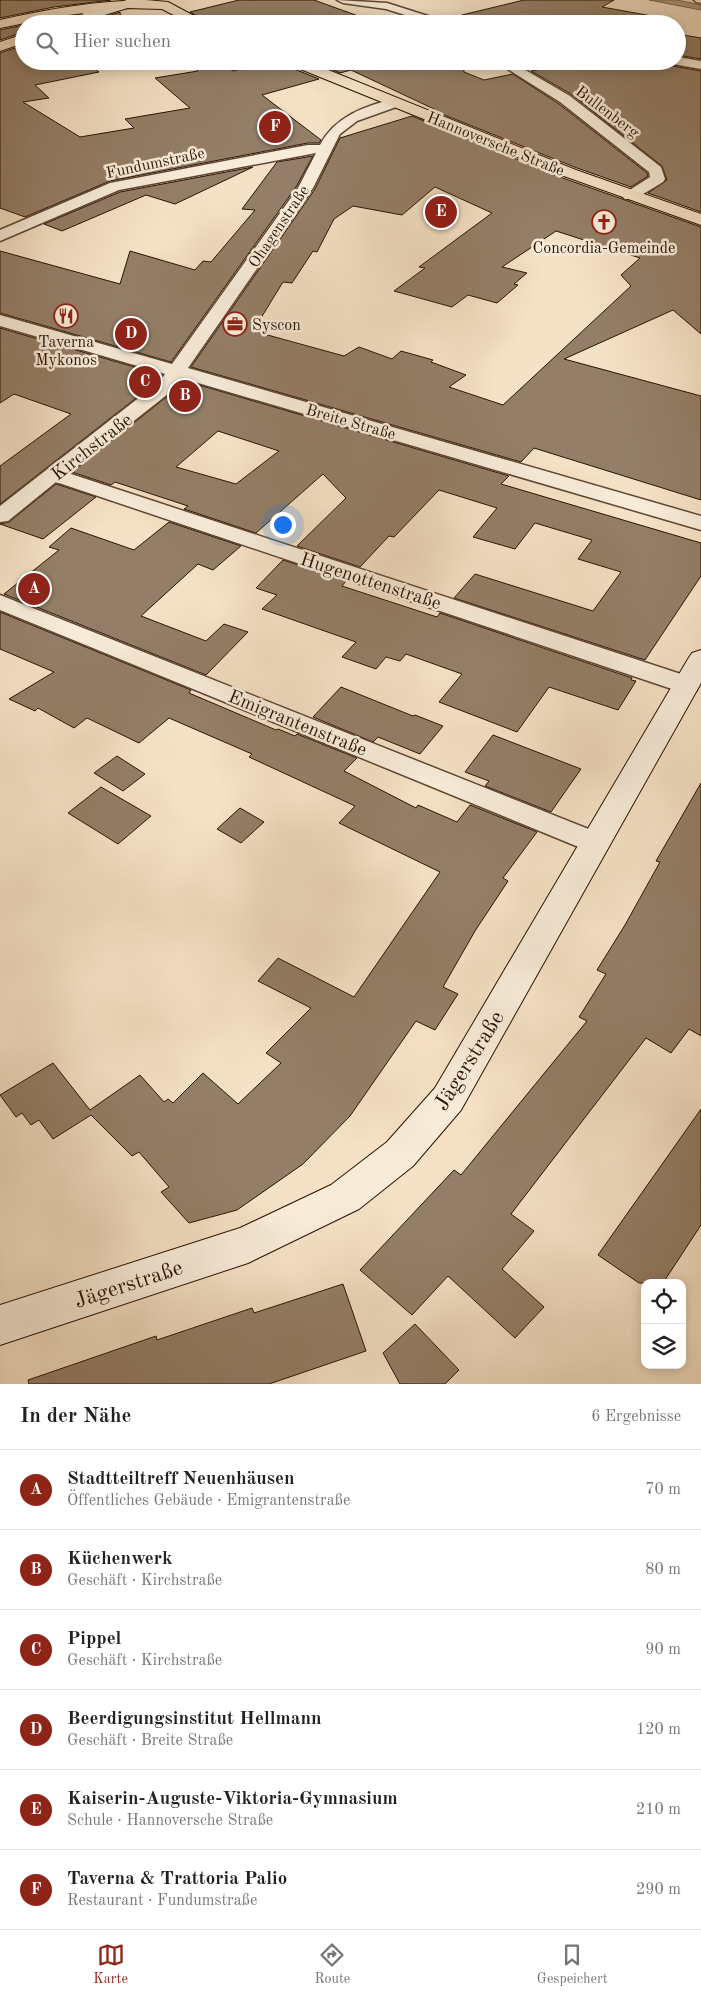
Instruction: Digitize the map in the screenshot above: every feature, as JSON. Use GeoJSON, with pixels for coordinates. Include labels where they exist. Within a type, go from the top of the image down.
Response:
{"type":"FeatureCollection","features":[{"type":"Feature","properties":{"kind":"main road"},"geometry":{"type":"LineString","coordinates":[[38,15],[77,6],[137,0],[162,3],[182,15]]}},
{"type":"Feature","properties":{"kind":"main road"},"geometry":{"type":"LineString","coordinates":[[93,15],[125,9],[150,9],[179,15]]}},
{"type":"Feature","properties":{"kind":"main road"},"geometry":{"type":"LineString","coordinates":[[0,24],[15,20]]}},
{"type":"Feature","properties":{"kind":"main road"},"geometry":{"type":"LineString","coordinates":[[0,39],[15,37]]}},
{"type":"Feature","properties":{"kind":"main road"},"geometry":{"type":"LineString","coordinates":[[0,47],[15,40]]}},
{"type":"Feature","properties":{"kind":"main road","name":"Hannoversche Straße"},"geometry":{"type":"LineString","coordinates":[[315,70],[630,196],[701,220]]}},
{"type":"Feature","properties":{"kind":"street"},"geometry":{"type":"LineString","coordinates":[[77,6],[98,0]]}},
{"type":"Feature","properties":{"kind":"street"},"geometry":{"type":"LineString","coordinates":[[91,15],[137,0],[150,9]]}},
{"type":"Feature","properties":{"kind":"street"},"geometry":{"type":"LineString","coordinates":[[343,0],[387,6],[417,15]]}},
{"type":"Feature","properties":{"kind":"street"},"geometry":{"type":"LineString","coordinates":[[387,6],[398,0]]}},
{"type":"Feature","properties":{"kind":"street"},"geometry":{"type":"LineString","coordinates":[[686,62],[701,65]]}},
{"type":"Feature","properties":{"kind":"street","name":"Bullenberg"},"geometry":{"type":"LineString","coordinates":[[516,70],[565,99],[656,170],[658,179],[630,196]]}},
{"type":"Feature","properties":{"kind":"street","name":"Ohagenstraße"},"geometry":{"type":"LineString","coordinates":[[176,371],[305,188],[334,132],[343,124],[366,112],[394,102]]}},
{"type":"Feature","properties":{"kind":"street","name":"Fundumstraße"},"geometry":{"type":"LineString","coordinates":[[0,236],[115,186],[308,149],[325,149]]}},
{"type":"Feature","properties":{"kind":"street","name":"Breite Straße"},"geometry":{"type":"LineString","coordinates":[[0,320],[701,523]]}},
{"type":"Feature","properties":{"kind":"street","name":"Kirchstraße"},"geometry":{"type":"LineString","coordinates":[[0,516],[55,476],[166,386],[176,371]]}},
{"type":"Feature","properties":{"kind":"street","name":"Hugenottenstraße"},"geometry":{"type":"LineString","coordinates":[[55,476],[694,672]]}},
{"type":"Feature","properties":{"kind":"street","name":"Emigrantenstraße"},"geometry":{"type":"LineString","coordinates":[[0,602],[596,843]]}},
{"type":"Feature","properties":{"kind":"street","name":"Jägerstraße"},"geometry":{"type":"LineString","coordinates":[[0,1325],[248,1244],[345,1196],[400,1154],[448,1099],[694,672]]}},
{"type":"Feature","properties":{"kind":"shaded area"},"geometry":{"type":"Polygon","coordinates":[[[649,0],[677,0],[701,5],[701,10],[649,0]]]}},
{"type":"Feature","properties":{"kind":"building"},"geometry":{"type":"Polygon","coordinates":[[[0,0],[111,0],[54,7],[0,18],[0,0]]]}},
{"type":"Feature","properties":{"kind":"building"},"geometry":{"type":"Polygon","coordinates":[[[239,0],[314,0],[355,15],[195,15],[190,12],[239,0]]]}},
{"type":"Feature","properties":{"kind":"building"},"geometry":{"type":"Polygon","coordinates":[[[524,0],[614,0],[602,7],[646,15],[462,15],[524,0]]]}},
{"type":"Feature","properties":{"kind":"building"},"geometry":{"type":"Polygon","coordinates":[[[15,27],[15,35],[0,40],[0,30],[15,27]]]}},
{"type":"Feature","properties":{"kind":"building"},"geometry":{"type":"Polygon","coordinates":[[[686,36],[701,38],[701,59],[686,56],[686,36]]]}},
{"type":"Feature","properties":{"kind":"building"},"geometry":{"type":"Polygon","coordinates":[[[15,48],[15,70],[96,70],[99,72],[35,85],[49,98],[23,102],[80,137],[134,128],[125,119],[190,108],[155,78],[197,70],[297,70],[319,79],[262,95],[321,140],[319,143],[308,143],[110,181],[25,217],[0,208],[0,53],[15,48]]]}},
{"type":"Feature","properties":{"kind":"building"},"geometry":{"type":"Polygon","coordinates":[[[686,68],[701,71],[701,212],[648,193],[667,180],[662,166],[571,94],[531,71],[686,70],[686,68]]]}},
{"type":"Feature","properties":{"kind":"building"},"geometry":{"type":"Polygon","coordinates":[[[333,70],[351,70],[340,73],[333,70]]]}},
{"type":"Feature","properties":{"kind":"building"},"geometry":{"type":"Polygon","coordinates":[[[351,70],[464,70],[464,72],[484,80],[513,74],[559,104],[647,173],[648,176],[631,187],[577,168],[432,110],[434,109],[351,70]]]}},
{"type":"Feature","properties":{"kind":"building"},"geometry":{"type":"Polygon","coordinates":[[[412,116],[563,178],[701,227],[701,334],[673,310],[564,359],[701,396],[701,500],[534,448],[521,462],[191,367],[315,189],[340,138],[412,116]],[[435,187],[402,215],[353,206],[334,219],[317,252],[313,251],[292,283],[283,282],[253,331],[344,356],[359,347],[392,359],[401,351],[433,360],[431,362],[466,375],[449,387],[503,405],[631,286],[621,275],[640,258],[556,231],[502,267],[527,273],[514,284],[518,285],[497,303],[468,295],[452,307],[394,291],[425,268],[419,267],[492,213],[435,187]]]}},
{"type":"Feature","properties":{"kind":"building"},"geometry":{"type":"Polygon","coordinates":[[[313,156],[296,187],[171,362],[0,313],[0,251],[120,284],[130,251],[195,270],[203,261],[211,262],[255,210],[242,209],[277,162],[313,156]]]}},
{"type":"Feature","properties":{"kind":"building"},"geometry":{"type":"Polygon","coordinates":[[[253,167],[175,204],[146,195],[62,231],[44,224],[120,192],[253,167]]]}},
{"type":"Feature","properties":{"kind":"building"},"geometry":{"type":"Polygon","coordinates":[[[0,328],[162,375],[158,381],[0,504],[0,466],[71,414],[14,394],[0,403],[0,328]]]}},
{"type":"Feature","properties":{"kind":"building"},"geometry":{"type":"Polygon","coordinates":[[[182,380],[509,476],[501,484],[701,543],[701,576],[645,660],[454,598],[475,574],[593,611],[621,572],[578,559],[592,540],[535,523],[515,549],[473,537],[497,508],[439,490],[394,537],[389,536],[360,567],[297,546],[346,498],[323,474],[256,533],[184,509],[188,506],[115,482],[111,485],[72,472],[174,391],[182,380]],[[218,431],[176,467],[236,484],[279,451],[218,431]]]}},
{"type":"Feature","properties":{"kind":"building"},"geometry":{"type":"Polygon","coordinates":[[[56,484],[96,497],[43,539],[0,524],[9,522],[56,484]]]}},
{"type":"Feature","properties":{"kind":"building"},"geometry":{"type":"Polygon","coordinates":[[[169,522],[241,546],[213,570],[198,564],[141,616],[206,641],[224,624],[248,632],[206,675],[4,594],[59,550],[49,547],[71,528],[134,550],[169,522]]]}},
{"type":"Feature","properties":{"kind":"building"},"geometry":{"type":"Polygon","coordinates":[[[283,560],[346,581],[342,586],[437,617],[440,613],[632,678],[631,680],[636,681],[618,710],[549,687],[517,732],[439,702],[462,674],[406,654],[400,661],[386,657],[376,669],[342,657],[356,642],[262,609],[277,595],[256,588],[283,560]]]}},
{"type":"Feature","properties":{"kind":"building"},"geometry":{"type":"Polygon","coordinates":[[[0,612],[191,690],[189,693],[276,730],[278,729],[295,736],[297,734],[357,758],[344,771],[416,808],[418,805],[457,822],[470,805],[537,832],[503,878],[508,881],[475,931],[443,987],[458,994],[435,1030],[416,1021],[350,1116],[303,1164],[237,1210],[189,1223],[161,1192],[169,1187],[139,1152],[132,1156],[91,1115],[53,1139],[39,1120],[31,1125],[22,1113],[16,1117],[0,1095],[53,1063],[90,1110],[140,1075],[164,1102],[168,1099],[173,1103],[203,1073],[238,1104],[281,1063],[266,1053],[311,1008],[258,981],[278,958],[354,997],[440,872],[339,823],[355,806],[249,757],[252,754],[169,718],[139,743],[87,718],[74,728],[38,708],[35,711],[9,699],[54,672],[0,649],[0,612]]]}},
{"type":"Feature","properties":{"kind":"building"},"geometry":{"type":"Polygon","coordinates":[[[341,687],[443,726],[420,754],[378,737],[373,742],[313,717],[341,687]]]}},
{"type":"Feature","properties":{"kind":"building"},"geometry":{"type":"Polygon","coordinates":[[[493,735],[581,769],[551,812],[485,786],[489,781],[465,772],[493,735]]]}},
{"type":"Feature","properties":{"kind":"building"},"geometry":{"type":"Polygon","coordinates":[[[117,756],[145,774],[123,791],[94,773],[117,756]]]}},
{"type":"Feature","properties":{"kind":"building"},"geometry":{"type":"Polygon","coordinates":[[[701,783],[701,1036],[689,1029],[671,1053],[646,1038],[511,1214],[534,1231],[502,1269],[544,1307],[515,1338],[448,1276],[412,1315],[360,1270],[454,1170],[461,1175],[587,1021],[579,1017],[606,974],[597,970],[625,925],[660,862],[656,861],[701,783]]]}},
{"type":"Feature","properties":{"kind":"building"},"geometry":{"type":"Polygon","coordinates":[[[101,787],[151,816],[118,844],[68,813],[101,787]]]}},
{"type":"Feature","properties":{"kind":"building"},"geometry":{"type":"Polygon","coordinates":[[[240,808],[264,822],[241,843],[217,829],[240,808]]]}},
{"type":"Feature","properties":{"kind":"building"},"geometry":{"type":"Polygon","coordinates":[[[701,1109],[701,1225],[666,1279],[641,1279],[641,1283],[639,1283],[598,1255],[701,1109]]]}},
{"type":"Feature","properties":{"kind":"building"},"geometry":{"type":"Polygon","coordinates":[[[343,1284],[366,1351],[269,1384],[29,1384],[28,1380],[156,1336],[157,1340],[252,1308],[254,1313],[343,1284]]]}},
{"type":"Feature","properties":{"kind":"building"},"geometry":{"type":"Polygon","coordinates":[[[415,1324],[459,1370],[445,1384],[400,1384],[383,1353],[415,1324]]]}},
{"type":"Feature","properties":{"kind":"place","name":"Taverna & Trattoria Palio"},"geometry":{"type":"Point","coordinates":[275,127]}},
{"type":"Feature","properties":{"kind":"place","name":"Kaiserin-Auguste-Viktoria-Gymnasium"},"geometry":{"type":"Point","coordinates":[441,212]}},
{"type":"Feature","properties":{"kind":"place","name":"Concordia-Gemeinde"},"geometry":{"type":"Point","coordinates":[604,222]}},
{"type":"Feature","properties":{"kind":"place","name":"Taverna Mykonos"},"geometry":{"type":"Point","coordinates":[66,316]}},
{"type":"Feature","properties":{"kind":"place","name":"Syscon"},"geometry":{"type":"Point","coordinates":[235,324]}},
{"type":"Feature","properties":{"kind":"place","name":"Beerdigungsinstitut Hellmann"},"geometry":{"type":"Point","coordinates":[131,334]}},
{"type":"Feature","properties":{"kind":"place","name":"Pippel"},"geometry":{"type":"Point","coordinates":[145,382]}},
{"type":"Feature","properties":{"kind":"place","name":"Küchenwerk"},"geometry":{"type":"Point","coordinates":[185,396]}},
{"type":"Feature","properties":{"kind":"place","name":"Stadtteiltreff Neuenhäusen"},"geometry":{"type":"Point","coordinates":[34,589]}}]}
